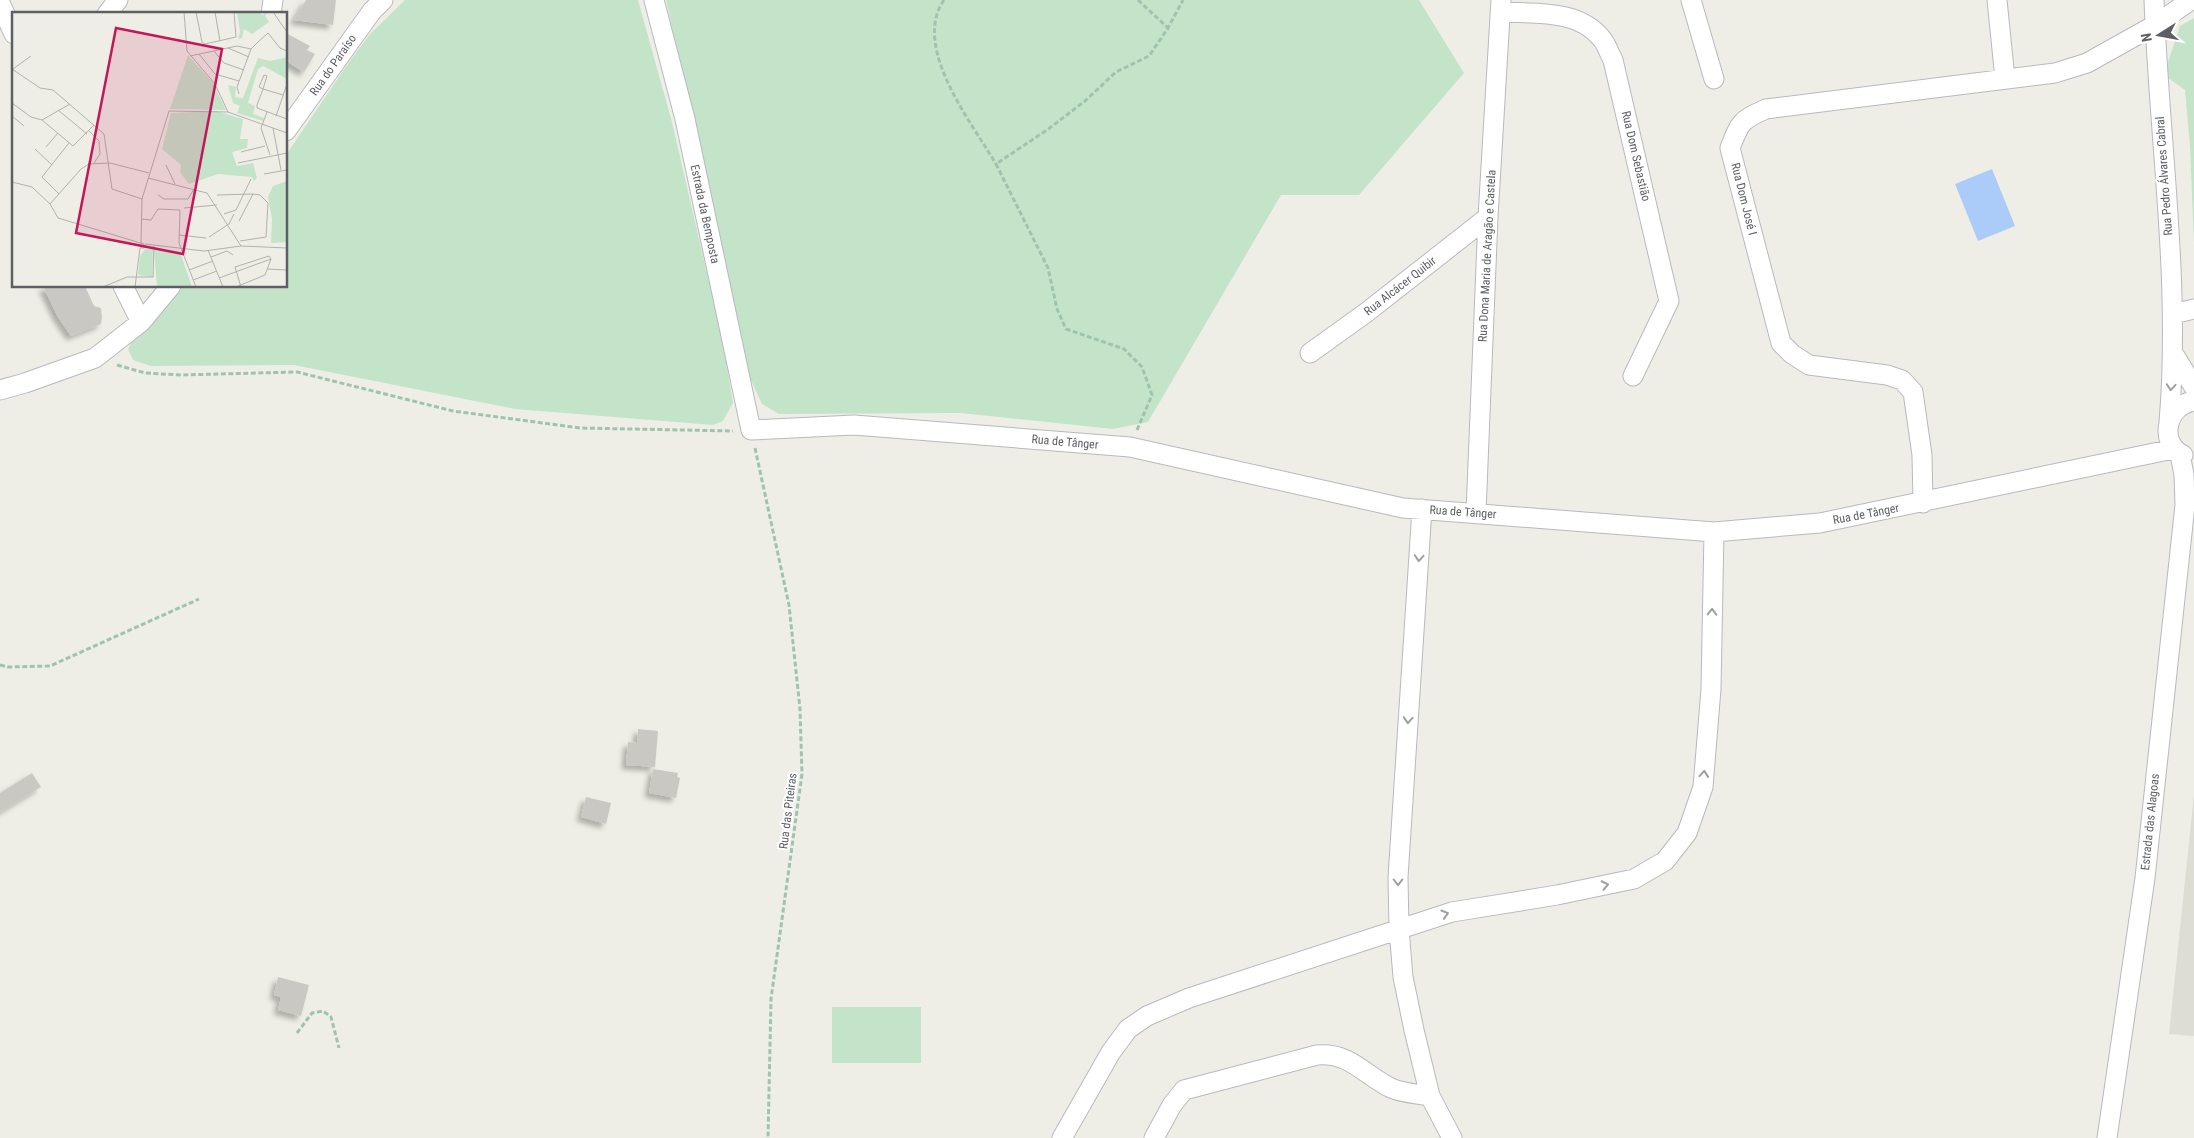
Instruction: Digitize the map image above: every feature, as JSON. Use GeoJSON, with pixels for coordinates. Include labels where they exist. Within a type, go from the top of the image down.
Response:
{"type":"FeatureCollection","features":[{"type":"Feature","properties":{"kind":"street"},"geometry":{"type":"LineString","coordinates":[[109,12],[118,0]]}},
{"type":"Feature","properties":{"kind":"street","name":"Rua do Paraíso"},"geometry":{"type":"LineString","coordinates":[[288,128],[372,10],[383,0]]}},
{"type":"Feature","properties":{"kind":"street","name":"Estrada da Bemposta"},"geometry":{"type":"LineString","coordinates":[[654,0],[685,119],[751,430]]}},
{"type":"Feature","properties":{"kind":"street"},"geometry":{"type":"LineString","coordinates":[[1691,0],[1714,79]]}},
{"type":"Feature","properties":{"kind":"street"},"geometry":{"type":"LineString","coordinates":[[1997,0],[2005,79]]}},
{"type":"Feature","properties":{"kind":"street","name":"Rua Pedro Álvares Cabral"},"geometry":{"type":"LineString","coordinates":[[2154,0],[2157,89],[2172,274],[2173,314],[2169,422]]}},
{"type":"Feature","properties":{"kind":"street","name":"Rua Dom José I"},"geometry":{"type":"LineString","coordinates":[[1923,502],[1922,455],[1912,392],[1902,380],[1887,375],[1809,365],[1792,354],[1781,343],[1730,148],[1738,127],[1746,117],[1766,109],[2055,72],[2087,63],[2155,24],[2191,0]]}},
{"type":"Feature","properties":{"kind":"street"},"geometry":{"type":"LineString","coordinates":[[0,2],[12,29]]}},
{"type":"Feature","properties":{"kind":"street","name":"Rua Dona Maria de Aragão e Castela"},"geometry":{"type":"LineString","coordinates":[[1476,513],[1488,217],[1501,6]]}},
{"type":"Feature","properties":{"kind":"street","name":"Rua Dom Sebastião"},"geometry":{"type":"LineString","coordinates":[[1501,6],[1572,17],[1588,25],[1603,40],[1613,60],[1669,301],[1633,376]]}},
{"type":"Feature","properties":{"kind":"street","name":"Rua Alcácer Quibir"},"geometry":{"type":"LineString","coordinates":[[1310,353],[1367,312],[1488,217]]}},
{"type":"Feature","properties":{"kind":"street"},"geometry":{"type":"LineString","coordinates":[[124,288],[141,322]]}},
{"type":"Feature","properties":{"kind":"street"},"geometry":{"type":"LineString","coordinates":[[0,390],[95,358],[141,322],[169,288]]}},
{"type":"Feature","properties":{"kind":"street"},"geometry":{"type":"LineString","coordinates":[[2173,314],[2194,309]]}},
{"type":"Feature","properties":{"kind":"street"},"geometry":{"type":"LineString","coordinates":[[2172,352],[2194,387]]}},
{"type":"Feature","properties":{"kind":"street"},"geometry":{"type":"LineString","coordinates":[[2183,454],[2167,431],[2169,422],[2177,409],[2183,404],[2194,401]]}},
{"type":"Feature","properties":{"kind":"street","name":"Rua de Tânger"},"geometry":{"type":"LineString","coordinates":[[751,430],[854,425],[1130,447],[1403,508],[1714,532],[1820,523],[2183,454]]}},
{"type":"Feature","properties":{"kind":"street","name":"Estrada das Alagoas"},"geometry":{"type":"LineString","coordinates":[[2107,1138],[2145,878],[2185,505],[2183,454]]}},
{"type":"Feature","properties":{"kind":"street","name":"Estrada das Alagoas"},"geometry":{"type":"LineString","coordinates":[[2185,505],[2194,484]]}},
{"type":"Feature","properties":{"kind":"street"},"geometry":{"type":"LineString","coordinates":[[1422,509],[1398,878],[1399,929],[1404,977],[1414,1030],[1430,1096],[1452,1138]]}},
{"type":"Feature","properties":{"kind":"street"},"geometry":{"type":"LineString","coordinates":[[1062,1138],[1111,1052],[1128,1030],[1147,1016],[1189,998],[1452,912],[1557,895],[1634,879],[1665,861],[1687,833],[1703,787],[1711,689],[1714,532]]}},
{"type":"Feature","properties":{"kind":"street"},"geometry":{"type":"LineString","coordinates":[[1154,1138],[1172,1105],[1184,1090],[1318,1055],[1332,1054],[1344,1057],[1393,1089],[1430,1096]]}},
{"type":"Feature","properties":{"kind":"path"},"geometry":{"type":"LineString","coordinates":[[944,0],[934,32],[936,52],[951,91],[996,164],[1048,268],[1058,309],[1066,329],[1124,348],[1142,367],[1152,395],[1130,447]]}},
{"type":"Feature","properties":{"kind":"path"},"geometry":{"type":"LineString","coordinates":[[1138,0],[1168,28]]}},
{"type":"Feature","properties":{"kind":"path"},"geometry":{"type":"LineString","coordinates":[[996,164],[1085,102],[1116,72],[1149,56],[1168,28],[1183,0]]}},
{"type":"Feature","properties":{"kind":"path"},"geometry":{"type":"LineString","coordinates":[[95,358],[145,373],[180,375],[297,372],[453,411],[580,428],[751,430]]}},
{"type":"Feature","properties":{"kind":"path","name":"Rua das Piteiras"},"geometry":{"type":"LineString","coordinates":[[751,430],[789,605],[800,709],[802,774],[772,1000],[768,1138]]}},
{"type":"Feature","properties":{"kind":"path"},"geometry":{"type":"LineString","coordinates":[[0,665],[8,667],[50,666],[199,598]]}},
{"type":"Feature","properties":{"kind":"path"},"geometry":{"type":"LineString","coordinates":[[297,1033],[312,1013],[323,1011],[331,1017],[339,1048]]}},
{"type":"Feature","properties":{"kind":"shaded area"},"geometry":{"type":"Polygon","coordinates":[[[2194,794],[2194,1036],[2169,1034],[2194,794]]]}},
{"type":"Feature","properties":{"kind":"green space"},"geometry":{"type":"Polygon","coordinates":[[[405,0],[638,0],[672,122],[723,343],[733,403],[723,421],[713,425],[515,409],[294,365],[151,366],[133,360],[128,349],[134,337],[179,288],[288,288],[288,152],[370,34],[405,0]]]}},
{"type":"Feature","properties":{"kind":"green space"},"geometry":{"type":"Polygon","coordinates":[[[666,0],[1419,0],[1464,73],[1359,195],[1281,195],[1148,422],[1113,429],[960,413],[779,414],[762,404],[750,378],[666,0]]]}},
{"type":"Feature","properties":{"kind":"green space"},"geometry":{"type":"Polygon","coordinates":[[[2194,18],[2194,244],[2190,146],[2185,90],[2167,77],[2166,68],[2180,26],[2194,18]]]}},
{"type":"Feature","properties":{"kind":"green space"},"geometry":{"type":"Polygon","coordinates":[[[832,1007],[921,1007],[921,1063],[832,1063],[832,1007]]]}},
{"type":"Feature","properties":{"kind":"water"},"geometry":{"type":"Polygon","coordinates":[[[1992,169],[2015,226],[1978,241],[1955,184],[1992,169]]]}},
{"type":"Feature","properties":{"kind":"building"},"geometry":{"type":"Polygon","coordinates":[[[306,0],[336,0],[333,25],[294,20],[306,0]]]}},
{"type":"Feature","properties":{"kind":"building"},"geometry":{"type":"Polygon","coordinates":[[[288,34],[310,46],[307,50],[315,54],[304,72],[288,62],[288,34]]]}},
{"type":"Feature","properties":{"kind":"building"},"geometry":{"type":"Polygon","coordinates":[[[44,288],[86,288],[94,306],[101,308],[102,317],[101,324],[71,336],[58,317],[44,288]]]}},
{"type":"Feature","properties":{"kind":"building"},"geometry":{"type":"Polygon","coordinates":[[[638,729],[658,731],[655,767],[626,765],[628,742],[637,743],[638,729]]]}},
{"type":"Feature","properties":{"kind":"building"},"geometry":{"type":"Polygon","coordinates":[[[653,769],[678,773],[677,777],[680,778],[676,798],[649,793],[653,769]]]}},
{"type":"Feature","properties":{"kind":"building"},"geometry":{"type":"Polygon","coordinates":[[[32,773],[41,787],[0,812],[0,793],[32,773]]]}},
{"type":"Feature","properties":{"kind":"building"},"geometry":{"type":"Polygon","coordinates":[[[586,797],[611,803],[606,824],[581,817],[586,797]]]}},
{"type":"Feature","properties":{"kind":"building"},"geometry":{"type":"Polygon","coordinates":[[[278,977],[309,985],[301,1016],[278,1010],[281,997],[274,995],[278,977]]]}}]}
